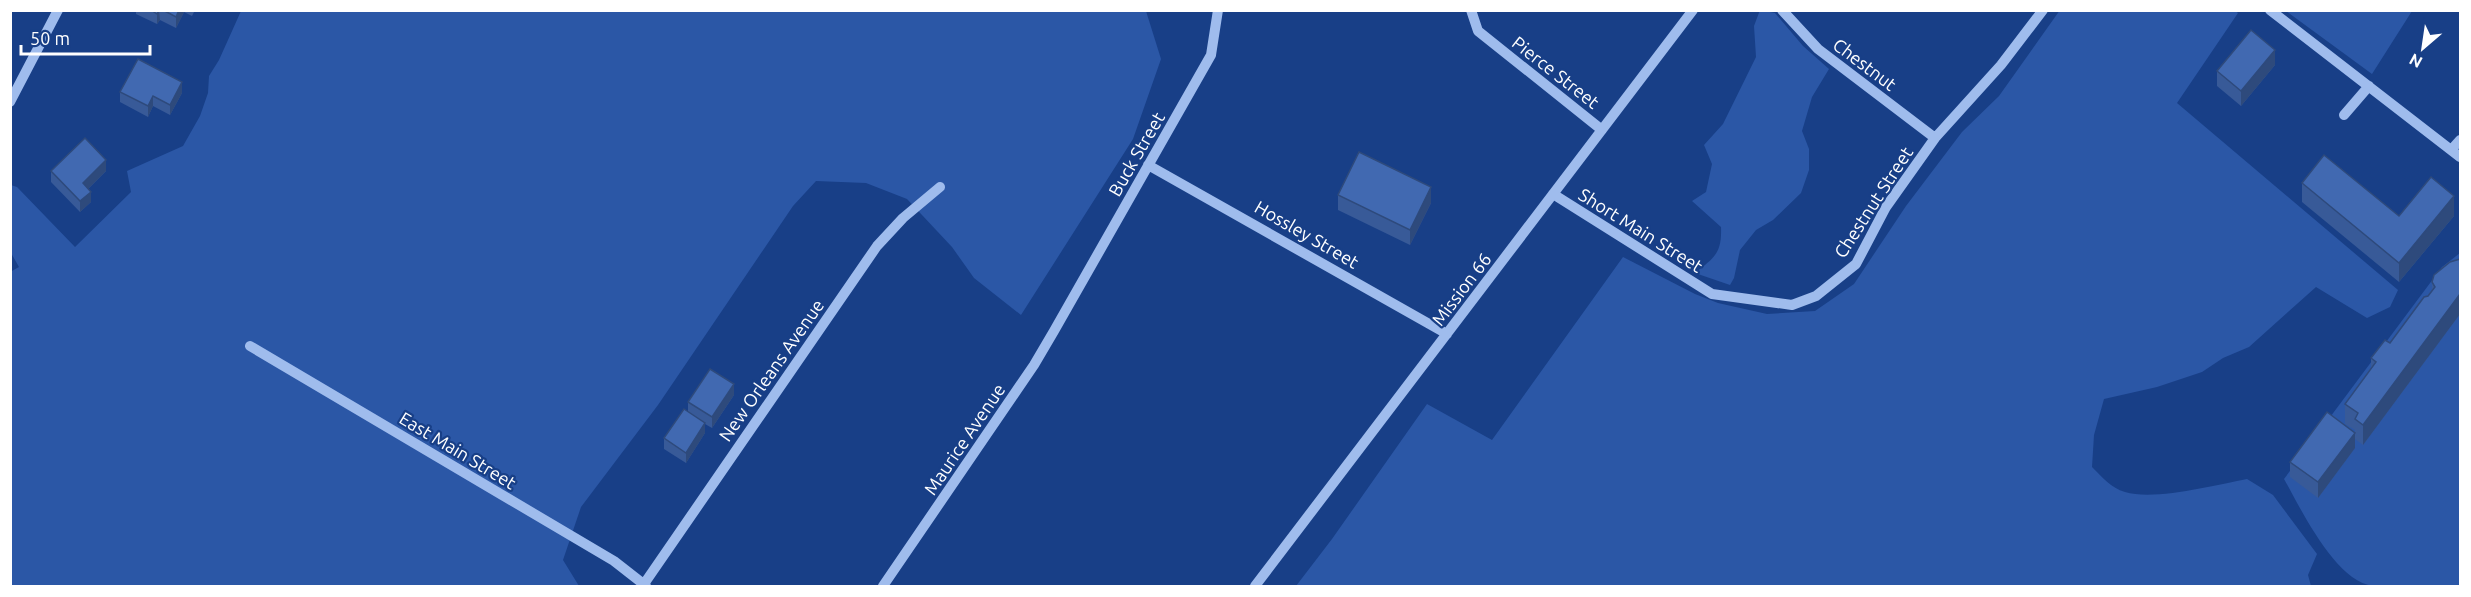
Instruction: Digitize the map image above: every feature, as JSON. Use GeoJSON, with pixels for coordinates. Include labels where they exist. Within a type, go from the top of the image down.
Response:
{"type":"FeatureCollection","features":[{"type":"Feature","properties":{"kind":"street"},"geometry":{"type":"LineString","coordinates":[[10,102],[58,10]]}},
{"type":"Feature","properties":{"kind":"street","name":"Buck Street"},"geometry":{"type":"LineString","coordinates":[[1068,308],[1211,55],[1218,10]]}},
{"type":"Feature","properties":{"kind":"street","name":"Pierce Street"},"geometry":{"type":"LineString","coordinates":[[1471,10],[1478,31],[1602,130]]}},
{"type":"Feature","properties":{"kind":"street","name":"Mission 66"},"geometry":{"type":"LineString","coordinates":[[1255,586],[1693,10]]}},
{"type":"Feature","properties":{"kind":"street","name":"Chestnut"},"geometry":{"type":"LineString","coordinates":[[1782,10],[1818,49],[1935,138]]}},
{"type":"Feature","properties":{"kind":"street","name":"Chestnut Street"},"geometry":{"type":"LineString","coordinates":[[1712,294],[1792,305],[1816,296],[1856,264],[1886,207],[1935,138],[2001,65],[2043,10]]}},
{"type":"Feature","properties":{"kind":"street"},"geometry":{"type":"LineString","coordinates":[[2270,10],[2460,157]]}},
{"type":"Feature","properties":{"kind":"street"},"geometry":{"type":"LineString","coordinates":[[2344,115],[2368,86]]}},
{"type":"Feature","properties":{"kind":"street"},"geometry":{"type":"LineString","coordinates":[[2451,150],[2460,140]]}},
{"type":"Feature","properties":{"kind":"street","name":"Hossley Street"},"geometry":{"type":"LineString","coordinates":[[1148,165],[1447,334]]}},
{"type":"Feature","properties":{"kind":"street","name":"New Orleans Avenue"},"geometry":{"type":"LineString","coordinates":[[645,585],[877,246],[903,218],[940,187]]}},
{"type":"Feature","properties":{"kind":"street","name":"Short Main Street"},"geometry":{"type":"LineString","coordinates":[[1553,194],[1712,294]]}},
{"type":"Feature","properties":{"kind":"street","name":"Maurice Avenue"},"geometry":{"type":"LineString","coordinates":[[884,586],[1034,364],[1068,308]]}},
{"type":"Feature","properties":{"kind":"street","name":"East Main Street"},"geometry":{"type":"LineString","coordinates":[[250,346],[614,561],[645,585]]}},
{"type":"Feature","properties":{"kind":"shaded area"},"geometry":{"type":"Polygon","coordinates":[[[1760,10],[1775,13],[1803,46],[1829,69],[1812,97],[1802,131],[1809,149],[1809,170],[1801,193],[1773,220],[1756,230],[1740,250],[1734,278],[1730,285],[1695,273],[1716,254],[1720,243],[1721,227],[1692,201],[1706,192],[1712,164],[1704,145],[1723,124],[1756,57],[1754,26],[1760,10]]]}},
{"type":"Feature","properties":{"kind":"shaded area"},"geometry":{"type":"Polygon","coordinates":[[[2060,10],[2235,11],[2238,13],[2177,103],[2398,290],[2390,307],[2367,318],[2316,287],[2249,347],[2223,358],[2202,372],[2157,387],[2104,399],[2094,435],[2092,467],[2107,482],[2125,492],[2152,495],[2247,479],[2273,495],[2317,554],[2308,575],[2311,586],[1296,586],[1427,404],[1492,440],[1623,257],[1695,294],[1718,303],[1767,314],[1815,311],[1854,284],[1906,206],[1962,132],[1999,96],[2060,10]]]}},
{"type":"Feature","properties":{"kind":"shaded area"},"geometry":{"type":"Polygon","coordinates":[[[241,11],[1146,11],[1161,59],[1133,139],[1021,315],[974,278],[952,247],[907,199],[866,183],[816,181],[793,206],[658,405],[581,507],[563,560],[579,586],[11,586],[10,272],[19,267],[11,253],[11,185],[17,187],[75,247],[131,192],[127,171],[183,146],[200,116],[208,93],[209,76],[219,60],[241,11]]]}},
{"type":"Feature","properties":{"kind":"shaded area"},"geometry":{"type":"Polygon","coordinates":[[[2286,11],[2412,11],[2372,74],[2286,11]]]}},
{"type":"Feature","properties":{"kind":"shaded area"},"geometry":{"type":"Polygon","coordinates":[[[2460,253],[2460,586],[2405,588],[2373,586],[2359,581],[2333,558],[2310,525],[2284,479],[2442,267],[2460,253]]]}},
{"type":"Feature","properties":{"kind":"building"},"geometry":{"type":"Polygon","coordinates":[[[163,10],[179,10],[176,17],[163,10]]]}},
{"type":"Feature","properties":{"kind":"building"},"geometry":{"type":"Polygon","coordinates":[[[2251,30],[2275,50],[2241,91],[2217,71],[2251,30]]]}},
{"type":"Feature","properties":{"kind":"building"},"geometry":{"type":"Polygon","coordinates":[[[138,59],[182,82],[170,105],[153,96],[148,106],[120,92],[138,59]]]}},
{"type":"Feature","properties":{"kind":"building"},"geometry":{"type":"Polygon","coordinates":[[[85,138],[106,160],[83,183],[91,192],[80,201],[51,171],[85,138]]]}},
{"type":"Feature","properties":{"kind":"building"},"geometry":{"type":"Polygon","coordinates":[[[1359,152],[1431,187],[1410,230],[1338,195],[1359,152]]]}},
{"type":"Feature","properties":{"kind":"building"},"geometry":{"type":"Polygon","coordinates":[[[2324,155],[2399,216],[2431,177],[2454,196],[2399,263],[2302,183],[2324,155]]]}},
{"type":"Feature","properties":{"kind":"building"},"geometry":{"type":"Polygon","coordinates":[[[2460,259],[2460,294],[2363,425],[2355,419],[2358,413],[2345,404],[2376,362],[2371,358],[2385,340],[2390,343],[2424,297],[2428,296],[2435,287],[2432,282],[2434,275],[2450,262],[2460,259]]]}},
{"type":"Feature","properties":{"kind":"building"},"geometry":{"type":"Polygon","coordinates":[[[710,369],[734,384],[712,417],[688,402],[710,369]]]}},
{"type":"Feature","properties":{"kind":"building"},"geometry":{"type":"Polygon","coordinates":[[[684,409],[705,423],[686,453],[664,438],[684,409]]]}},
{"type":"Feature","properties":{"kind":"building"},"geometry":{"type":"Polygon","coordinates":[[[2327,412],[2355,433],[2318,482],[2290,462],[2327,412]]]}}]}
